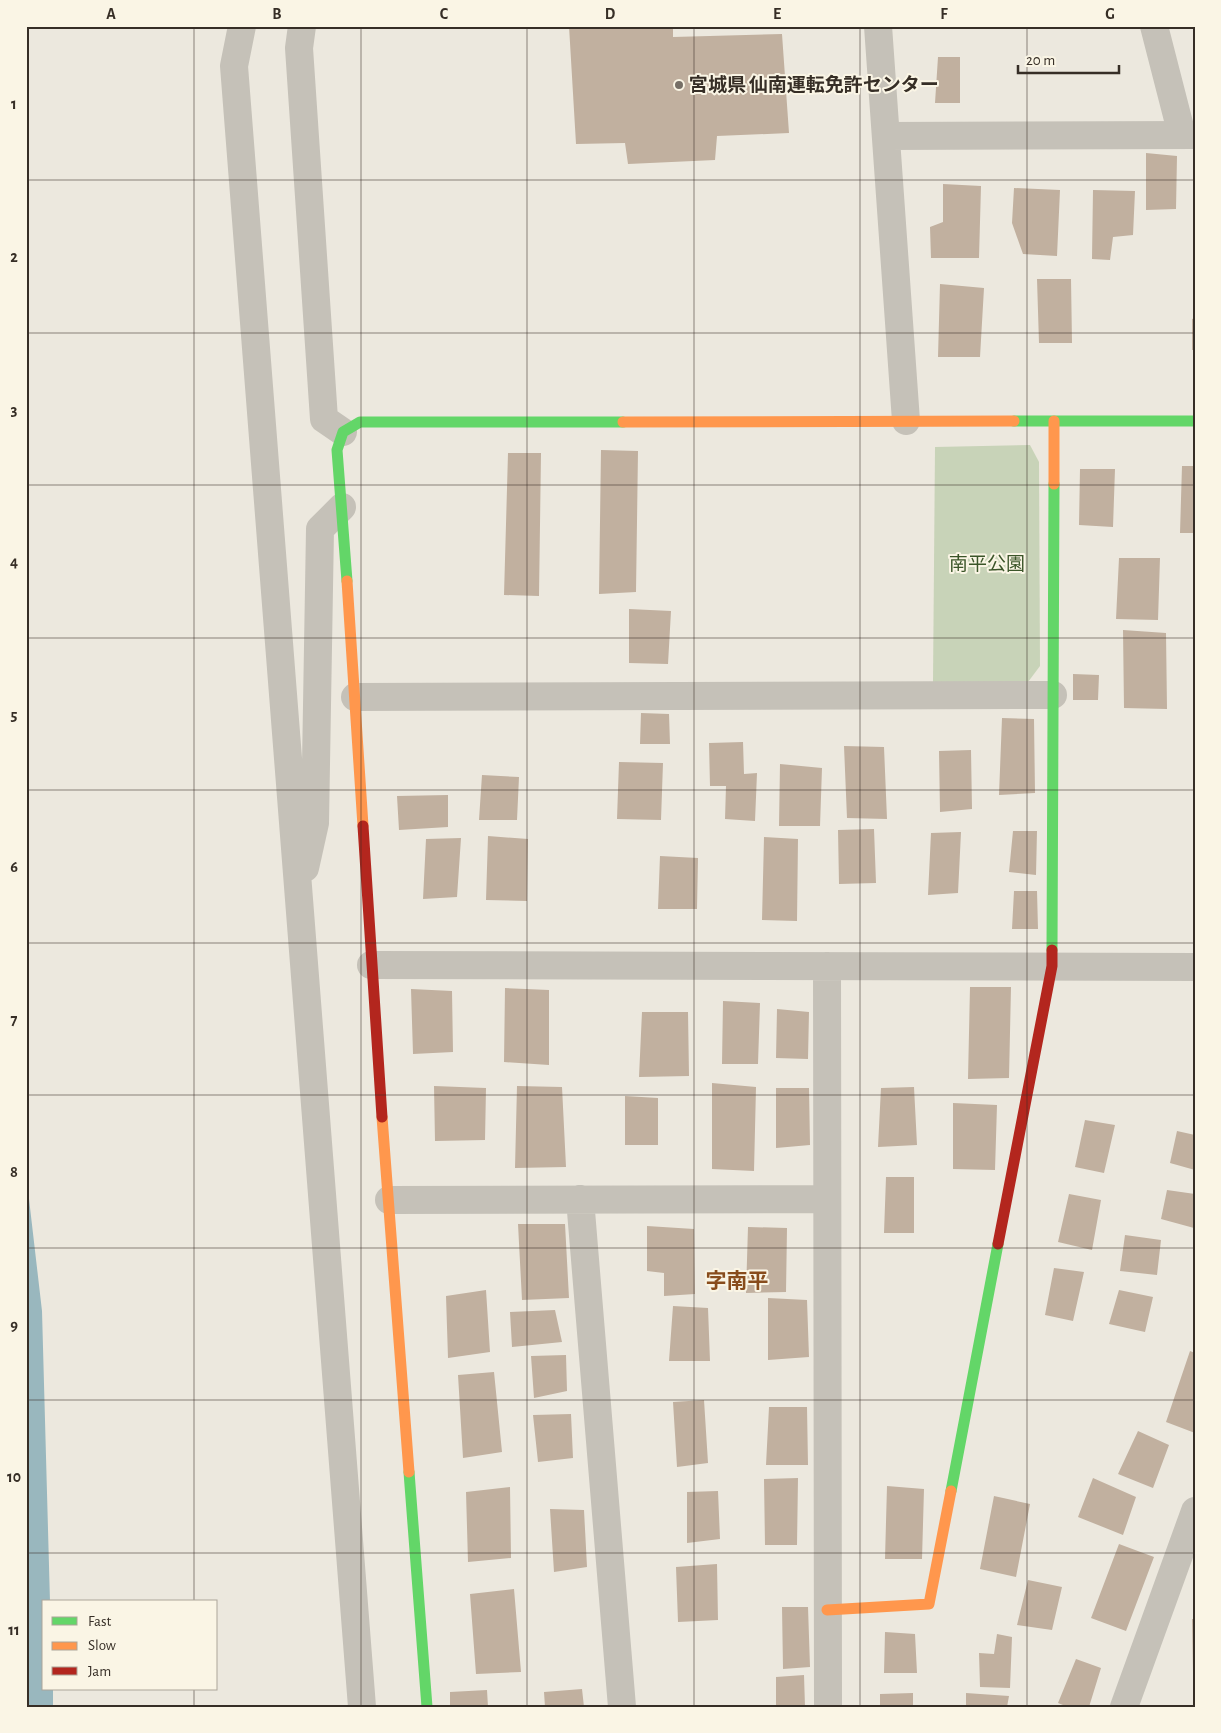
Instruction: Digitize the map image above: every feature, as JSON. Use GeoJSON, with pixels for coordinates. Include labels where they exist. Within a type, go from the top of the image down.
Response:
{"type":"FeatureCollection","features":[{"type":"Feature","properties":{"kind":"street"},"geometry":{"type":"LineString","coordinates":[[242,26],[234,66],[362,1707]]}},
{"type":"Feature","properties":{"kind":"street"},"geometry":{"type":"LineString","coordinates":[[302,26],[300,48],[324,419],[343,432]]}},
{"type":"Feature","properties":{"kind":"street"},"geometry":{"type":"LineString","coordinates":[[878,26],[906,422]]}},
{"type":"Feature","properties":{"kind":"street"},"geometry":{"type":"LineString","coordinates":[[886,136],[1188,135],[1154,26]]}},
{"type":"Feature","properties":{"kind":"street"},"geometry":{"type":"LineString","coordinates":[[828,1610],[929,1604],[1052,966],[1054,421]]}},
{"type":"Feature","properties":{"kind":"street"},"geometry":{"type":"LineString","coordinates":[[428,1707],[371,964],[355,697],[337,450],[343,432],[360,422],[1195,421]]}},
{"type":"Feature","properties":{"kind":"street"},"geometry":{"type":"LineString","coordinates":[[299,898],[315,823],[320,529],[342,507]]}},
{"type":"Feature","properties":{"kind":"street"},"geometry":{"type":"LineString","coordinates":[[355,697],[1053,695]]}},
{"type":"Feature","properties":{"kind":"street"},"geometry":{"type":"LineString","coordinates":[[371,964],[1195,967]]}},
{"type":"Feature","properties":{"kind":"street"},"geometry":{"type":"LineString","coordinates":[[827,966],[828,1707]]}},
{"type":"Feature","properties":{"kind":"street"},"geometry":{"type":"LineString","coordinates":[[580,1199],[622,1707]]}},
{"type":"Feature","properties":{"kind":"street"},"geometry":{"type":"LineString","coordinates":[[389,1200],[827,1199]]}},
{"type":"Feature","properties":{"kind":"street"},"geometry":{"type":"LineString","coordinates":[[1124,1707],[1186,1555],[1195,1510]]}},
{"type":"Feature","properties":{"kind":"green space","name":"南平公園"},"geometry":{"type":"Polygon","coordinates":[[[1030,445],[1039,462],[1040,666],[1028,682],[933,682],[935,447],[1030,445]]]}},
{"type":"Feature","properties":{"kind":"water"},"geometry":{"type":"Polygon","coordinates":[[[26,1173],[42,1311],[50,1600],[42,1600],[42,1690],[53,1690],[53,1707],[26,1707],[26,1173]]]}},
{"type":"Feature","properties":{"kind":"building","name":"宮城県 仙南運転免許センター"},"geometry":{"type":"Polygon","coordinates":[[[569,26],[673,26],[673,37],[782,34],[789,133],[717,136],[715,160],[628,164],[625,143],[576,144],[569,26]]]}},
{"type":"Feature","properties":{"kind":"building"},"geometry":{"type":"Polygon","coordinates":[[[938,57],[960,57],[960,103],[935,103],[938,57]]]}},
{"type":"Feature","properties":{"kind":"building"},"geometry":{"type":"Polygon","coordinates":[[[1146,153],[1177,156],[1176,209],[1146,210],[1146,153]]]}},
{"type":"Feature","properties":{"kind":"building"},"geometry":{"type":"Polygon","coordinates":[[[943,184],[981,186],[979,258],[931,258],[930,227],[943,222],[943,184]]]}},
{"type":"Feature","properties":{"kind":"building"},"geometry":{"type":"Polygon","coordinates":[[[1014,188],[1060,190],[1057,256],[1023,254],[1012,223],[1014,188]]]}},
{"type":"Feature","properties":{"kind":"building"},"geometry":{"type":"Polygon","coordinates":[[[1093,190],[1135,191],[1133,235],[1113,237],[1110,260],[1092,259],[1093,190]]]}},
{"type":"Feature","properties":{"kind":"building"},"geometry":{"type":"Polygon","coordinates":[[[1037,279],[1071,279],[1072,343],[1039,343],[1037,279]]]}},
{"type":"Feature","properties":{"kind":"building"},"geometry":{"type":"Polygon","coordinates":[[[940,284],[984,288],[980,357],[938,357],[940,284]]]}},
{"type":"Feature","properties":{"kind":"building"},"geometry":{"type":"Polygon","coordinates":[[[1195,318],[1195,350],[1192,350],[1192,319],[1195,318]]]}},
{"type":"Feature","properties":{"kind":"building"},"geometry":{"type":"Polygon","coordinates":[[[601,450],[638,451],[636,592],[599,594],[601,450]]]}},
{"type":"Feature","properties":{"kind":"building"},"geometry":{"type":"Polygon","coordinates":[[[508,453],[541,453],[539,596],[504,595],[508,453]]]}},
{"type":"Feature","properties":{"kind":"building"},"geometry":{"type":"Polygon","coordinates":[[[1182,466],[1195,466],[1195,533],[1180,533],[1182,466]]]}},
{"type":"Feature","properties":{"kind":"building"},"geometry":{"type":"Polygon","coordinates":[[[1080,469],[1115,469],[1113,527],[1079,525],[1080,469]]]}},
{"type":"Feature","properties":{"kind":"building"},"geometry":{"type":"Polygon","coordinates":[[[1119,558],[1160,558],[1158,620],[1116,619],[1119,558]]]}},
{"type":"Feature","properties":{"kind":"building"},"geometry":{"type":"Polygon","coordinates":[[[629,609],[671,611],[668,664],[629,663],[629,609]]]}},
{"type":"Feature","properties":{"kind":"building"},"geometry":{"type":"Polygon","coordinates":[[[1123,630],[1166,633],[1167,709],[1124,708],[1123,630]]]}},
{"type":"Feature","properties":{"kind":"building"},"geometry":{"type":"Polygon","coordinates":[[[1073,674],[1099,675],[1098,700],[1073,700],[1073,674]]]}},
{"type":"Feature","properties":{"kind":"building"},"geometry":{"type":"Polygon","coordinates":[[[641,713],[669,714],[670,744],[640,744],[641,713]]]}},
{"type":"Feature","properties":{"kind":"building"},"geometry":{"type":"Polygon","coordinates":[[[1002,718],[1034,719],[1035,793],[999,795],[1002,718]]]}},
{"type":"Feature","properties":{"kind":"building"},"geometry":{"type":"Polygon","coordinates":[[[743,742],[744,774],[757,773],[755,821],[725,819],[726,786],[710,786],[709,743],[743,742]]]}},
{"type":"Feature","properties":{"kind":"building"},"geometry":{"type":"Polygon","coordinates":[[[844,746],[884,747],[887,819],[847,818],[844,746]]]}},
{"type":"Feature","properties":{"kind":"building"},"geometry":{"type":"Polygon","coordinates":[[[971,750],[972,809],[940,812],[939,751],[971,750]]]}},
{"type":"Feature","properties":{"kind":"building"},"geometry":{"type":"Polygon","coordinates":[[[619,762],[663,763],[661,820],[617,819],[619,762]]]}},
{"type":"Feature","properties":{"kind":"building"},"geometry":{"type":"Polygon","coordinates":[[[780,764],[822,768],[820,826],[779,826],[780,764]]]}},
{"type":"Feature","properties":{"kind":"building"},"geometry":{"type":"Polygon","coordinates":[[[482,775],[519,777],[517,820],[479,820],[482,775]]]}},
{"type":"Feature","properties":{"kind":"building"},"geometry":{"type":"Polygon","coordinates":[[[448,795],[448,827],[399,830],[397,796],[448,795]]]}},
{"type":"Feature","properties":{"kind":"building"},"geometry":{"type":"Polygon","coordinates":[[[874,829],[876,883],[839,884],[838,830],[874,829]]]}},
{"type":"Feature","properties":{"kind":"building"},"geometry":{"type":"Polygon","coordinates":[[[1013,831],[1037,831],[1036,875],[1009,872],[1013,831]]]}},
{"type":"Feature","properties":{"kind":"building"},"geometry":{"type":"Polygon","coordinates":[[[961,832],[958,893],[928,895],[931,833],[961,832]]]}},
{"type":"Feature","properties":{"kind":"building"},"geometry":{"type":"Polygon","coordinates":[[[488,836],[528,839],[527,901],[486,900],[488,836]]]}},
{"type":"Feature","properties":{"kind":"building"},"geometry":{"type":"Polygon","coordinates":[[[764,837],[798,839],[797,921],[762,920],[764,837]]]}},
{"type":"Feature","properties":{"kind":"building"},"geometry":{"type":"Polygon","coordinates":[[[461,838],[457,897],[423,899],[426,839],[461,838]]]}},
{"type":"Feature","properties":{"kind":"building"},"geometry":{"type":"Polygon","coordinates":[[[660,856],[698,858],[697,909],[658,909],[660,856]]]}},
{"type":"Feature","properties":{"kind":"building"},"geometry":{"type":"Polygon","coordinates":[[[1014,891],[1037,891],[1038,929],[1012,929],[1014,891]]]}},
{"type":"Feature","properties":{"kind":"building"},"geometry":{"type":"Polygon","coordinates":[[[970,987],[1011,987],[1009,1078],[968,1079],[970,987]]]}},
{"type":"Feature","properties":{"kind":"building"},"geometry":{"type":"Polygon","coordinates":[[[505,988],[549,990],[549,1065],[504,1062],[505,988]]]}},
{"type":"Feature","properties":{"kind":"building"},"geometry":{"type":"Polygon","coordinates":[[[411,989],[452,991],[453,1052],[413,1054],[411,989]]]}},
{"type":"Feature","properties":{"kind":"building"},"geometry":{"type":"Polygon","coordinates":[[[723,1001],[760,1003],[758,1064],[722,1064],[723,1001]]]}},
{"type":"Feature","properties":{"kind":"building"},"geometry":{"type":"Polygon","coordinates":[[[777,1009],[809,1012],[808,1059],[776,1058],[777,1009]]]}},
{"type":"Feature","properties":{"kind":"building"},"geometry":{"type":"Polygon","coordinates":[[[642,1012],[688,1012],[689,1076],[639,1077],[642,1012]]]}},
{"type":"Feature","properties":{"kind":"building"},"geometry":{"type":"Polygon","coordinates":[[[712,1083],[756,1087],[754,1171],[712,1169],[712,1083]]]}},
{"type":"Feature","properties":{"kind":"building"},"geometry":{"type":"Polygon","coordinates":[[[434,1086],[486,1088],[485,1140],[435,1141],[434,1086]]]}},
{"type":"Feature","properties":{"kind":"building"},"geometry":{"type":"Polygon","coordinates":[[[517,1086],[562,1087],[566,1167],[515,1168],[517,1086]]]}},
{"type":"Feature","properties":{"kind":"building"},"geometry":{"type":"Polygon","coordinates":[[[914,1087],[917,1145],[878,1147],[881,1088],[914,1087]]]}},
{"type":"Feature","properties":{"kind":"building"},"geometry":{"type":"Polygon","coordinates":[[[776,1088],[809,1088],[810,1145],[776,1148],[776,1088]]]}},
{"type":"Feature","properties":{"kind":"building"},"geometry":{"type":"Polygon","coordinates":[[[625,1096],[658,1098],[658,1145],[625,1145],[625,1096]]]}},
{"type":"Feature","properties":{"kind":"building"},"geometry":{"type":"Polygon","coordinates":[[[953,1103],[997,1105],[995,1170],[953,1169],[953,1103]]]}},
{"type":"Feature","properties":{"kind":"building"},"geometry":{"type":"Polygon","coordinates":[[[1085,1120],[1115,1125],[1104,1173],[1075,1167],[1085,1120]]]}},
{"type":"Feature","properties":{"kind":"building"},"geometry":{"type":"Polygon","coordinates":[[[1177,1131],[1195,1135],[1195,1170],[1170,1163],[1177,1131]]]}},
{"type":"Feature","properties":{"kind":"building"},"geometry":{"type":"Polygon","coordinates":[[[886,1177],[914,1177],[914,1233],[884,1233],[886,1177]]]}},
{"type":"Feature","properties":{"kind":"building"},"geometry":{"type":"Polygon","coordinates":[[[1167,1190],[1195,1194],[1194,1228],[1161,1219],[1167,1190]]]}},
{"type":"Feature","properties":{"kind":"building"},"geometry":{"type":"Polygon","coordinates":[[[1069,1194],[1101,1200],[1092,1250],[1058,1242],[1069,1194]]]}},
{"type":"Feature","properties":{"kind":"building"},"geometry":{"type":"Polygon","coordinates":[[[518,1224],[565,1224],[569,1298],[522,1300],[518,1224]]]}},
{"type":"Feature","properties":{"kind":"building"},"geometry":{"type":"Polygon","coordinates":[[[647,1226],[694,1229],[695,1294],[664,1296],[664,1273],[647,1271],[647,1226]]]}},
{"type":"Feature","properties":{"kind":"building"},"geometry":{"type":"Polygon","coordinates":[[[748,1227],[787,1228],[786,1292],[746,1293],[748,1227]]]}},
{"type":"Feature","properties":{"kind":"building"},"geometry":{"type":"Polygon","coordinates":[[[1125,1235],[1161,1240],[1157,1275],[1120,1271],[1125,1235]]]}},
{"type":"Feature","properties":{"kind":"building"},"geometry":{"type":"Polygon","coordinates":[[[1054,1268],[1084,1272],[1073,1321],[1045,1315],[1054,1268]]]}},
{"type":"Feature","properties":{"kind":"building"},"geometry":{"type":"Polygon","coordinates":[[[486,1290],[490,1352],[448,1358],[446,1296],[486,1290]]]}},
{"type":"Feature","properties":{"kind":"building"},"geometry":{"type":"Polygon","coordinates":[[[1119,1290],[1153,1297],[1145,1332],[1109,1324],[1119,1290]]]}},
{"type":"Feature","properties":{"kind":"building"},"geometry":{"type":"Polygon","coordinates":[[[768,1298],[807,1300],[809,1357],[768,1360],[768,1298]]]}},
{"type":"Feature","properties":{"kind":"building"},"geometry":{"type":"Polygon","coordinates":[[[673,1306],[708,1308],[710,1361],[669,1361],[673,1306]]]}},
{"type":"Feature","properties":{"kind":"building"},"geometry":{"type":"Polygon","coordinates":[[[555,1310],[562,1342],[512,1347],[510,1312],[555,1310]]]}},
{"type":"Feature","properties":{"kind":"building"},"geometry":{"type":"Polygon","coordinates":[[[1190,1351],[1195,1353],[1195,1433],[1166,1422],[1190,1351]]]}},
{"type":"Feature","properties":{"kind":"building"},"geometry":{"type":"Polygon","coordinates":[[[566,1355],[567,1391],[534,1398],[531,1356],[566,1355]]]}},
{"type":"Feature","properties":{"kind":"building"},"geometry":{"type":"Polygon","coordinates":[[[494,1372],[502,1452],[463,1458],[458,1375],[494,1372]]]}},
{"type":"Feature","properties":{"kind":"building"},"geometry":{"type":"Polygon","coordinates":[[[704,1400],[708,1463],[677,1467],[673,1402],[704,1400]]]}},
{"type":"Feature","properties":{"kind":"building"},"geometry":{"type":"Polygon","coordinates":[[[769,1407],[807,1407],[808,1465],[766,1465],[769,1407]]]}},
{"type":"Feature","properties":{"kind":"building"},"geometry":{"type":"Polygon","coordinates":[[[571,1414],[573,1458],[538,1462],[533,1415],[571,1414]]]}},
{"type":"Feature","properties":{"kind":"building"},"geometry":{"type":"Polygon","coordinates":[[[1138,1431],[1169,1445],[1153,1488],[1118,1474],[1138,1431]]]}},
{"type":"Feature","properties":{"kind":"building"},"geometry":{"type":"Polygon","coordinates":[[[798,1478],[797,1545],[765,1545],[764,1479],[798,1478]]]}},
{"type":"Feature","properties":{"kind":"building"},"geometry":{"type":"Polygon","coordinates":[[[1093,1478],[1136,1497],[1123,1535],[1078,1517],[1093,1478]]]}},
{"type":"Feature","properties":{"kind":"building"},"geometry":{"type":"Polygon","coordinates":[[[887,1486],[924,1489],[922,1559],[885,1559],[887,1486]]]}},
{"type":"Feature","properties":{"kind":"building"},"geometry":{"type":"Polygon","coordinates":[[[510,1487],[511,1558],[468,1562],[466,1492],[510,1487]]]}},
{"type":"Feature","properties":{"kind":"building"},"geometry":{"type":"Polygon","coordinates":[[[718,1491],[720,1539],[687,1543],[687,1492],[718,1491]]]}},
{"type":"Feature","properties":{"kind":"building"},"geometry":{"type":"Polygon","coordinates":[[[994,1496],[1030,1504],[1016,1577],[980,1569],[994,1496]]]}},
{"type":"Feature","properties":{"kind":"building"},"geometry":{"type":"Polygon","coordinates":[[[550,1509],[584,1510],[587,1567],[554,1572],[550,1509]]]}},
{"type":"Feature","properties":{"kind":"building"},"geometry":{"type":"Polygon","coordinates":[[[1119,1544],[1154,1557],[1126,1631],[1091,1618],[1119,1544]]]}},
{"type":"Feature","properties":{"kind":"building"},"geometry":{"type":"Polygon","coordinates":[[[717,1564],[718,1620],[678,1622],[676,1567],[717,1564]]]}},
{"type":"Feature","properties":{"kind":"building"},"geometry":{"type":"Polygon","coordinates":[[[1028,1580],[1062,1587],[1052,1630],[1017,1625],[1028,1580]]]}},
{"type":"Feature","properties":{"kind":"building"},"geometry":{"type":"Polygon","coordinates":[[[514,1589],[521,1672],[476,1674],[470,1594],[514,1589]]]}},
{"type":"Feature","properties":{"kind":"building"},"geometry":{"type":"Polygon","coordinates":[[[782,1607],[808,1607],[810,1667],[783,1669],[782,1607]]]}},
{"type":"Feature","properties":{"kind":"building"},"geometry":{"type":"Polygon","coordinates":[[[1192,1619],[1195,1619],[1195,1672],[1193,1672],[1192,1619]]]}},
{"type":"Feature","properties":{"kind":"building"},"geometry":{"type":"Polygon","coordinates":[[[885,1632],[915,1634],[917,1673],[884,1673],[885,1632]]]}},
{"type":"Feature","properties":{"kind":"building"},"geometry":{"type":"Polygon","coordinates":[[[997,1634],[1012,1637],[1010,1688],[980,1687],[979,1653],[994,1654],[997,1634]]]}},
{"type":"Feature","properties":{"kind":"building"},"geometry":{"type":"Polygon","coordinates":[[[1076,1659],[1101,1668],[1089,1707],[1068,1707],[1058,1703],[1076,1659]]]}},
{"type":"Feature","properties":{"kind":"building"},"geometry":{"type":"Polygon","coordinates":[[[804,1675],[805,1707],[776,1707],[776,1677],[804,1675]]]}},
{"type":"Feature","properties":{"kind":"building"},"geometry":{"type":"Polygon","coordinates":[[[582,1689],[584,1707],[545,1707],[544,1692],[582,1689]]]}},
{"type":"Feature","properties":{"kind":"building"},"geometry":{"type":"Polygon","coordinates":[[[487,1690],[488,1707],[450,1707],[450,1692],[487,1690]]]}},
{"type":"Feature","properties":{"kind":"building"},"geometry":{"type":"Polygon","coordinates":[[[913,1693],[913,1707],[880,1707],[880,1694],[913,1693]]]}},
{"type":"Feature","properties":{"kind":"building"},"geometry":{"type":"Polygon","coordinates":[[[966,1693],[1009,1696],[1007,1707],[966,1707],[966,1693]]]}},
{"type":"Feature","properties":{"kind":"traffic: fast"},"geometry":{"type":"LineString","coordinates":[[1014,421],[1195,421]]}},
{"type":"Feature","properties":{"kind":"traffic: fast"},"geometry":{"type":"LineString","coordinates":[[347,581],[337,450],[343,432],[360,422],[623,422]]}},
{"type":"Feature","properties":{"kind":"traffic: fast"},"geometry":{"type":"LineString","coordinates":[[1052,950],[1054,484]]}},
{"type":"Feature","properties":{"kind":"traffic: fast"},"geometry":{"type":"LineString","coordinates":[[951,1491],[998,1244]]}},
{"type":"Feature","properties":{"kind":"traffic: fast"},"geometry":{"type":"LineString","coordinates":[[409,1472],[427,1707]]}},
{"type":"Feature","properties":{"kind":"traffic: slow"},"geometry":{"type":"LineString","coordinates":[[623,422],[1014,421]]}},
{"type":"Feature","properties":{"kind":"traffic: slow"},"geometry":{"type":"LineString","coordinates":[[1054,421],[1054,484]]}},
{"type":"Feature","properties":{"kind":"traffic: slow"},"geometry":{"type":"LineString","coordinates":[[347,581],[363,826]]}},
{"type":"Feature","properties":{"kind":"traffic: slow"},"geometry":{"type":"LineString","coordinates":[[382,1117],[409,1472]]}},
{"type":"Feature","properties":{"kind":"traffic: slow"},"geometry":{"type":"LineString","coordinates":[[827,1610],[929,1604],[951,1491]]}},
{"type":"Feature","properties":{"kind":"traffic: jam"},"geometry":{"type":"LineString","coordinates":[[363,826],[382,1117]]}},
{"type":"Feature","properties":{"kind":"traffic: jam"},"geometry":{"type":"LineString","coordinates":[[998,1244],[1052,966],[1052,950]]}},
{"type":"Feature","properties":{"kind":"place","name":"宮城県 仙南運転免許センター"},"geometry":{"type":"Point","coordinates":[679,85]}},
{"type":"Feature","properties":{"kind":"district","name":"字南平"},"geometry":{"type":"Point","coordinates":[737,1281]}}]}
